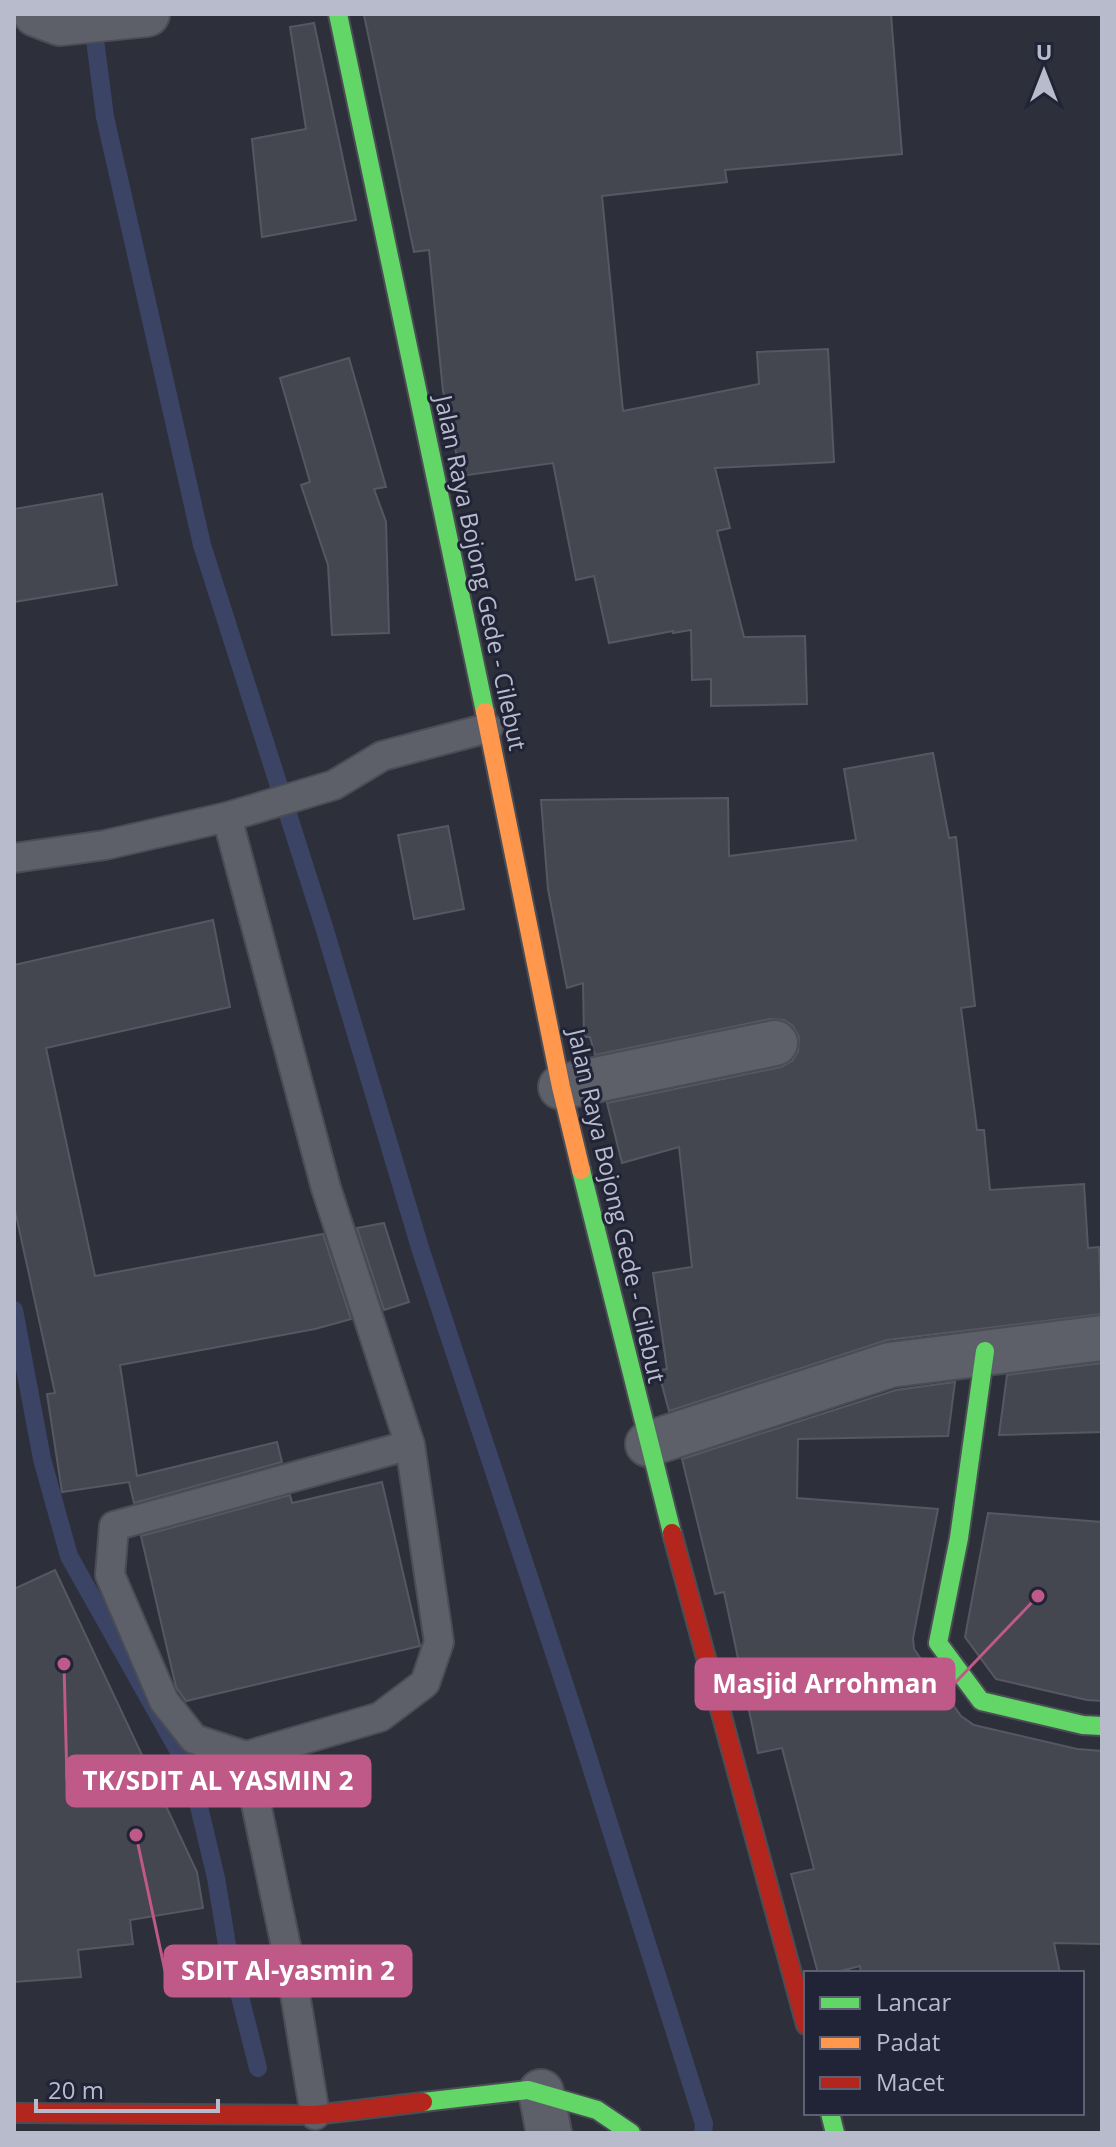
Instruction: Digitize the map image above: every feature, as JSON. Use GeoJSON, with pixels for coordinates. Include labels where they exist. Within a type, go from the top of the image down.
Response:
{"type":"FeatureCollection","features":[{"type":"Feature","properties":{"kind":"main road","name":"Jalan Raya Bojong Gede - Cilebut"},"geometry":{"type":"LineString","coordinates":[[338,14],[561,1087],[648,1444],[804,2018]]}},
{"type":"Feature","properties":{"kind":"main road"},"geometry":{"type":"LineString","coordinates":[[985,1351],[959,1538],[938,1643],[981,1701],[1083,1725],[1102,1726]]}},
{"type":"Feature","properties":{"kind":"main road"},"geometry":{"type":"LineString","coordinates":[[14,2113],[315,2115],[528,2090],[545,2112],[597,2110],[631,2133]]}},
{"type":"Feature","properties":{"kind":"street"},"geometry":{"type":"LineString","coordinates":[[48,18],[145,14]]}},
{"type":"Feature","properties":{"kind":"street"},"geometry":{"type":"LineString","coordinates":[[561,1087],[775,1043]]}},
{"type":"Feature","properties":{"kind":"street"},"geometry":{"type":"LineString","coordinates":[[648,1444],[890,1365],[1102,1338]]}},
{"type":"Feature","properties":{"kind":"lane"},"geometry":{"type":"LineString","coordinates":[[14,858],[105,845],[240,813],[334,785],[382,756],[488,728]]}},
{"type":"Feature","properties":{"kind":"lane"},"geometry":{"type":"LineString","coordinates":[[240,813],[326,1188],[410,1445],[439,1642],[425,1683],[380,1717],[246,1756],[194,1739],[164,1701],[110,1575],[114,1526],[410,1445]]}},
{"type":"Feature","properties":{"kind":"lane"},"geometry":{"type":"LineString","coordinates":[[246,1756],[292,1975],[315,2115]]}},
{"type":"Feature","properties":{"kind":"building"},"geometry":{"type":"Polygon","coordinates":[[[891,14],[902,154],[725,170],[727,182],[602,196],[623,411],[759,384],[757,352],[828,349],[834,462],[715,468],[730,528],[717,531],[744,637],[805,636],[807,704],[711,706],[711,679],[692,680],[691,630],[609,643],[594,576],[576,580],[553,463],[461,476],[443,391],[429,250],[414,252],[364,15],[891,14]]]}},
{"type":"Feature","properties":{"kind":"building"},"geometry":{"type":"Polygon","coordinates":[[[314,23],[356,220],[262,237],[252,139],[306,129],[290,27],[314,23]]]}},
{"type":"Feature","properties":{"kind":"building"},"geometry":{"type":"Polygon","coordinates":[[[349,358],[386,487],[374,489],[386,522],[389,633],[332,635],[328,565],[301,485],[310,482],[280,378],[349,358]]]}},
{"type":"Feature","properties":{"kind":"building"},"geometry":{"type":"Polygon","coordinates":[[[102,494],[117,585],[14,602],[14,509],[102,494]]]}},
{"type":"Feature","properties":{"kind":"building"},"geometry":{"type":"Polygon","coordinates":[[[933,753],[949,838],[956,837],[975,1006],[961,1008],[977,1130],[984,1130],[990,1190],[1084,1184],[1088,1248],[1099,1247],[1102,1314],[887,1340],[669,1411],[658,1370],[667,1369],[653,1273],[692,1267],[679,1147],[622,1163],[607,1103],[781,1067],[792,1061],[798,1052],[799,1037],[793,1026],[784,1020],[770,1019],[595,1055],[590,1037],[584,1037],[583,983],[567,988],[548,889],[541,800],[728,798],[729,856],[856,840],[844,769],[933,753]]]}},
{"type":"Feature","properties":{"kind":"building"},"geometry":{"type":"Polygon","coordinates":[[[448,826],[464,909],[414,919],[398,835],[448,826]]]}},
{"type":"Feature","properties":{"kind":"building"},"geometry":{"type":"Polygon","coordinates":[[[213,920],[230,1007],[46,1048],[95,1276],[323,1234],[351,1319],[315,1329],[120,1365],[137,1476],[277,1442],[282,1462],[134,1503],[129,1482],[62,1492],[47,1394],[55,1393],[14,1206],[14,965],[213,920]]]}},
{"type":"Feature","properties":{"kind":"building"},"geometry":{"type":"Polygon","coordinates":[[[384,1223],[409,1302],[384,1310],[357,1228],[384,1223]]]}},
{"type":"Feature","properties":{"kind":"building"},"geometry":{"type":"Polygon","coordinates":[[[1102,1363],[1102,1432],[999,1435],[1007,1375],[1102,1363]]]}},
{"type":"Feature","properties":{"kind":"building"},"geometry":{"type":"Polygon","coordinates":[[[955,1382],[948,1436],[798,1439],[797,1498],[938,1509],[913,1638],[914,1649],[961,1716],[974,1725],[1077,1749],[1102,1751],[1102,1944],[1054,1943],[1060,1971],[861,1971],[860,1966],[841,1971],[817,1971],[791,1874],[814,1869],[782,1748],[758,1753],[724,1592],[715,1594],[682,1459],[896,1390],[955,1382]]]}},
{"type":"Feature","properties":{"kind":"building"},"geometry":{"type":"Polygon","coordinates":[[[382,1482],[420,1646],[186,1701],[176,1687],[141,1536],[290,1495],[292,1503],[382,1482]]]}},
{"type":"Feature","properties":{"kind":"building"},"geometry":{"type":"Polygon","coordinates":[[[988,1513],[1102,1522],[1102,1701],[996,1679],[965,1637],[988,1513]]]}},
{"type":"Feature","properties":{"kind":"building"},"geometry":{"type":"Polygon","coordinates":[[[55,1570],[197,1872],[203,1908],[130,1920],[133,1944],[78,1950],[81,1977],[14,1982],[14,1589],[55,1570]]]}},
{"type":"Feature","properties":{"kind":"waterway"},"geometry":{"type":"LineString","coordinates":[[92,17],[105,117],[202,545],[324,927],[421,1251],[574,1713],[704,2124],[703,2133]]}},
{"type":"Feature","properties":{"kind":"waterway"},"geometry":{"type":"LineString","coordinates":[[14,1310],[42,1459],[69,1556],[191,1773],[216,1878],[227,1945],[258,2068]]}},
{"type":"Feature","properties":{"kind":"traffic: fast"},"geometry":{"type":"LineString","coordinates":[[338,14],[485,712]]}},
{"type":"Feature","properties":{"kind":"traffic: fast"},"geometry":{"type":"LineString","coordinates":[[581,1170],[672,1533]]}},
{"type":"Feature","properties":{"kind":"traffic: fast"},"geometry":{"type":"LineString","coordinates":[[985,1351],[959,1538],[938,1643],[981,1701],[1083,1725],[1102,1726]]}},
{"type":"Feature","properties":{"kind":"traffic: fast"},"geometry":{"type":"LineString","coordinates":[[423,2102],[528,2090],[597,2110],[631,2133]]}},
{"type":"Feature","properties":{"kind":"traffic: fast"},"geometry":{"type":"LineString","coordinates":[[830,2115],[835,2133]]}},
{"type":"Feature","properties":{"kind":"traffic: slow"},"geometry":{"type":"LineString","coordinates":[[485,712],[561,1087],[581,1170]]}},
{"type":"Feature","properties":{"kind":"traffic: jam"},"geometry":{"type":"LineString","coordinates":[[672,1533],[804,2018]]}},
{"type":"Feature","properties":{"kind":"traffic: jam"},"geometry":{"type":"LineString","coordinates":[[14,2113],[315,2115],[423,2102]]}},
{"type":"Feature","properties":{"kind":"place","name":"Masjid Arrohman"},"geometry":{"type":"Point","coordinates":[1038,1596]}},
{"type":"Feature","properties":{"kind":"place","name":"TK/SDIT AL YASMIN 2"},"geometry":{"type":"Point","coordinates":[64,1664]}},
{"type":"Feature","properties":{"kind":"place","name":"SDIT Al-yasmin 2"},"geometry":{"type":"Point","coordinates":[136,1835]}}]}
